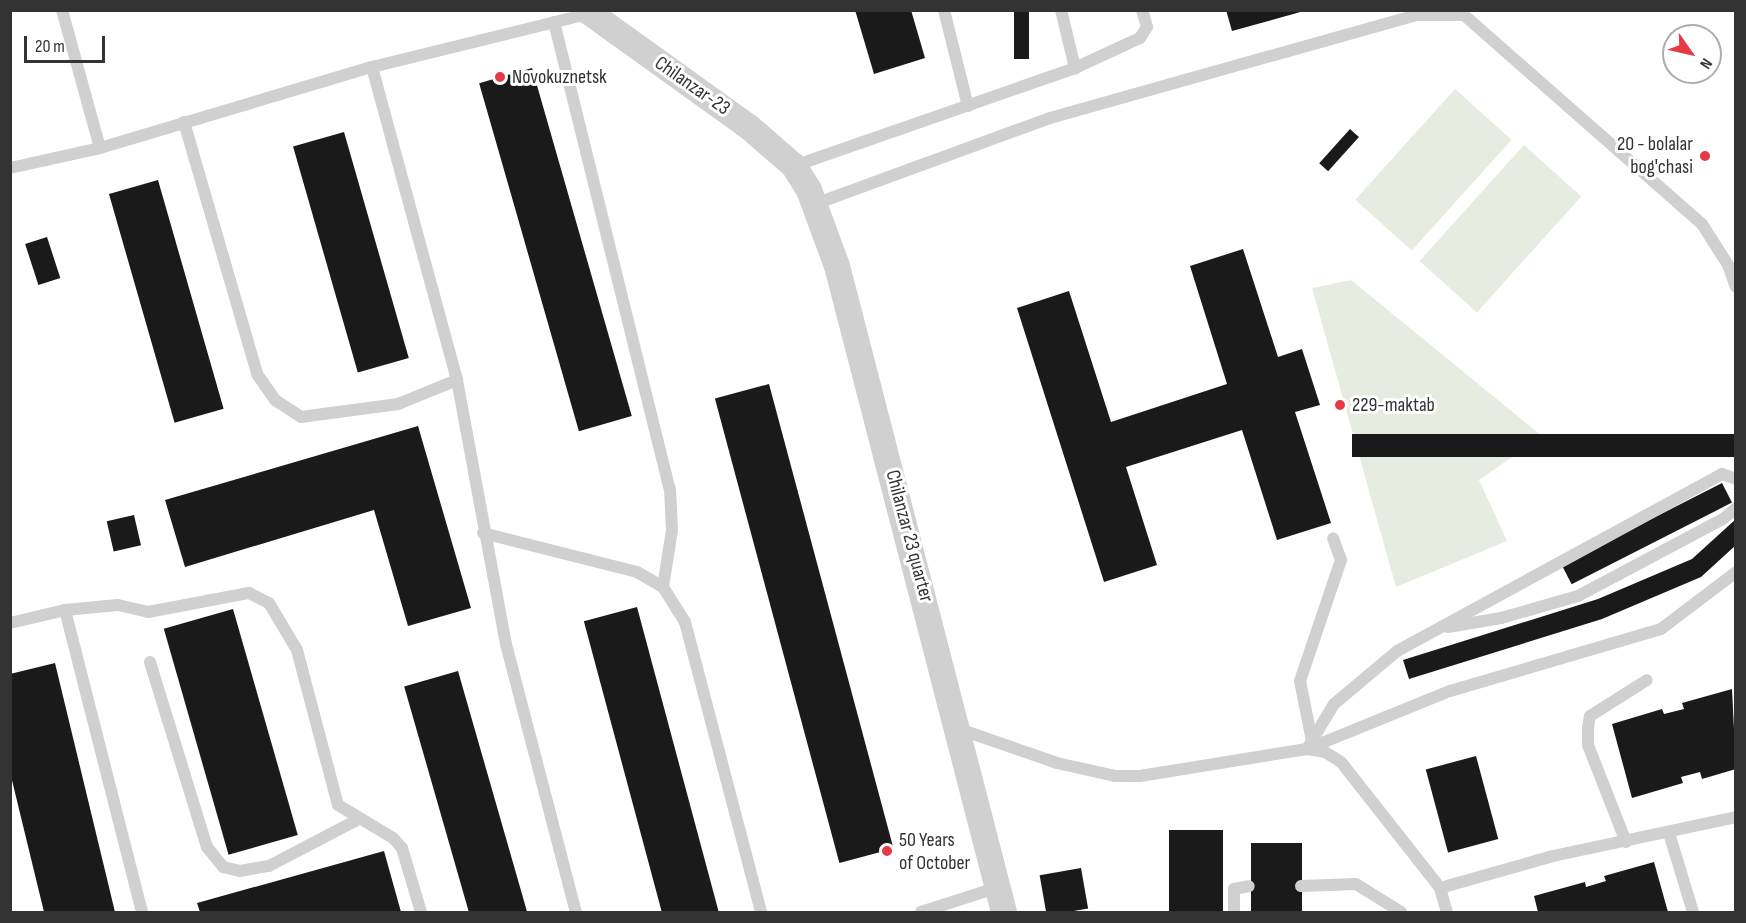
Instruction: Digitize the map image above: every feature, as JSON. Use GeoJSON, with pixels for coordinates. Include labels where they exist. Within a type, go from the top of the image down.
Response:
{"type":"FeatureCollection","features":[{"type":"Feature","properties":{"kind":"street","name":"Chilanzar-23"},"geometry":{"type":"LineString","coordinates":[[587,12],[749,127],[794,166]]}},
{"type":"Feature","properties":{"kind":"street","name":"Chilanzar 23 quarter"},"geometry":{"type":"LineString","coordinates":[[794,166],[815,204],[837,266],[960,729],[1004,912]]}},
{"type":"Feature","properties":{"kind":"lane"},"geometry":{"type":"LineString","coordinates":[[62,10],[100,148]]}},
{"type":"Feature","properties":{"kind":"lane"},"geometry":{"type":"LineString","coordinates":[[944,10],[968,106]]}},
{"type":"Feature","properties":{"kind":"lane"},"geometry":{"type":"LineString","coordinates":[[1061,10],[1075,68]]}},
{"type":"Feature","properties":{"kind":"lane"},"geometry":{"type":"LineString","coordinates":[[794,166],[1075,68],[1140,38],[1147,27],[1142,10]]}},
{"type":"Feature","properties":{"kind":"lane"},"geometry":{"type":"LineString","coordinates":[[10,168],[100,148],[372,67],[587,12]]}},
{"type":"Feature","properties":{"kind":"lane"},"geometry":{"type":"LineString","coordinates":[[815,204],[1050,118],[1415,13],[1466,13],[1702,224],[1728,265],[1736,288]]}},
{"type":"Feature","properties":{"kind":"lane"},"geometry":{"type":"LineString","coordinates":[[554,22],[670,489],[672,530],[663,587]]}},
{"type":"Feature","properties":{"kind":"lane"},"geometry":{"type":"LineString","coordinates":[[372,67],[457,380],[483,533],[506,644],[576,912]]}},
{"type":"Feature","properties":{"kind":"lane"},"geometry":{"type":"LineString","coordinates":[[184,122],[257,374],[275,400],[301,417],[398,404],[457,380]]}},
{"type":"Feature","properties":{"kind":"lane"},"geometry":{"type":"LineString","coordinates":[[1309,745],[1334,704],[1396,652],[1722,474],[1736,479]]}},
{"type":"Feature","properties":{"kind":"lane"},"geometry":{"type":"LineString","coordinates":[[1438,628],[1501,618],[1578,596],[1722,519],[1736,508]]}},
{"type":"Feature","properties":{"kind":"lane"},"geometry":{"type":"LineString","coordinates":[[483,533],[638,572],[663,587],[685,622],[761,912]]}},
{"type":"Feature","properties":{"kind":"lane"},"geometry":{"type":"LineString","coordinates":[[1309,745],[1300,681],[1341,560],[1333,538]]}},
{"type":"Feature","properties":{"kind":"lane"},"geometry":{"type":"LineString","coordinates":[[960,729],[1057,764],[1114,776],[1309,745],[1450,691],[1661,629],[1736,572]]}},
{"type":"Feature","properties":{"kind":"lane"},"geometry":{"type":"LineString","coordinates":[[10,623],[65,610],[118,605],[148,612],[249,593],[269,603],[297,650],[338,805],[393,838],[402,848],[421,912]]}},
{"type":"Feature","properties":{"kind":"lane"},"geometry":{"type":"LineString","coordinates":[[65,610],[142,912]]}},
{"type":"Feature","properties":{"kind":"lane"},"geometry":{"type":"LineString","coordinates":[[150,662],[207,847],[223,867],[240,871],[269,866],[359,819]]}},
{"type":"Feature","properties":{"kind":"lane"},"geometry":{"type":"LineString","coordinates":[[1626,842],[1588,745],[1588,728],[1590,716],[1647,680]]}},
{"type":"Feature","properties":{"kind":"lane"},"geometry":{"type":"LineString","coordinates":[[1309,745],[1341,762],[1440,888],[1447,912]]}},
{"type":"Feature","properties":{"kind":"lane"},"geometry":{"type":"LineString","coordinates":[[1440,888],[1553,856],[1670,833],[1736,817]]}},
{"type":"Feature","properties":{"kind":"lane"},"geometry":{"type":"LineString","coordinates":[[1670,833],[1693,912]]}},
{"type":"Feature","properties":{"kind":"lane"},"geometry":{"type":"LineString","coordinates":[[1302,886],[1356,885],[1401,912]]}},
{"type":"Feature","properties":{"kind":"lane"},"geometry":{"type":"LineString","coordinates":[[1234,912],[1234,889],[1249,886]]}},
{"type":"Feature","properties":{"kind":"lane"},"geometry":{"type":"LineString","coordinates":[[921,912],[999,887]]}},
{"type":"Feature","properties":{"kind":"shaded area"},"geometry":{"type":"Polygon","coordinates":[[[1455,89],[1511,140],[1412,251],[1355,200],[1455,89]]]}},
{"type":"Feature","properties":{"kind":"shaded area"},"geometry":{"type":"Polygon","coordinates":[[[1524,145],[1581,197],[1477,312],[1420,261],[1524,145]]]}},
{"type":"Feature","properties":{"kind":"shaded area"},"geometry":{"type":"Polygon","coordinates":[[[1351,280],[1542,436],[1479,480],[1507,541],[1396,587],[1312,288],[1351,280]]]}},
{"type":"Feature","properties":{"kind":"building"},"geometry":{"type":"Polygon","coordinates":[[[855,10],[911,10],[925,58],[874,74],[855,10]]]}},
{"type":"Feature","properties":{"kind":"building"},"geometry":{"type":"Polygon","coordinates":[[[1014,10],[1029,10],[1029,59],[1014,59],[1014,10]]]}},
{"type":"Feature","properties":{"kind":"building"},"geometry":{"type":"Polygon","coordinates":[[[1226,10],[1304,10],[1304,11],[1232,31],[1226,10]]]}},
{"type":"Feature","properties":{"kind":"building"},"geometry":{"type":"Polygon","coordinates":[[[532,68],[632,416],[579,431],[479,83],[532,68]]]}},
{"type":"Feature","properties":{"kind":"building"},"geometry":{"type":"Polygon","coordinates":[[[1350,129],[1359,137],[1328,171],[1319,163],[1350,129]]]}},
{"type":"Feature","properties":{"kind":"building"},"geometry":{"type":"Polygon","coordinates":[[[344,132],[409,358],[358,373],[293,147],[344,132]]]}},
{"type":"Feature","properties":{"kind":"building"},"geometry":{"type":"Polygon","coordinates":[[[158,180],[224,409],[175,423],[109,194],[158,180]]]}},
{"type":"Feature","properties":{"kind":"building"},"geometry":{"type":"Polygon","coordinates":[[[47,237],[60,278],[38,285],[25,244],[47,237]]]}},
{"type":"Feature","properties":{"kind":"building"},"geometry":{"type":"Polygon","coordinates":[[[1243,249],[1278,357],[1302,349],[1320,405],[1295,412],[1331,523],[1277,540],[1242,430],[1126,467],[1157,565],[1104,582],[1017,308],[1069,291],[1111,422],[1227,384],[1190,266],[1243,249]]]}},
{"type":"Feature","properties":{"kind":"building"},"geometry":{"type":"Polygon","coordinates":[[[769,384],[893,849],[839,863],[715,398],[769,384]]]}},
{"type":"Feature","properties":{"kind":"building"},"geometry":{"type":"Polygon","coordinates":[[[418,426],[471,608],[408,626],[374,510],[185,567],[165,500],[418,426]]]}},
{"type":"Feature","properties":{"kind":"building"},"geometry":{"type":"Polygon","coordinates":[[[1352,434],[1736,434],[1736,457],[1352,457],[1352,434]]]}},
{"type":"Feature","properties":{"kind":"building"},"geometry":{"type":"Polygon","coordinates":[[[1722,483],[1732,503],[1572,584],[1562,565],[1722,483]]]}},
{"type":"Feature","properties":{"kind":"building"},"geometry":{"type":"Polygon","coordinates":[[[134,515],[141,545],[114,552],[107,521],[134,515]]]}},
{"type":"Feature","properties":{"kind":"building"},"geometry":{"type":"Polygon","coordinates":[[[1736,519],[1736,545],[1701,577],[1602,619],[1409,679],[1403,660],[1598,599],[1692,559],[1736,519]]]}},
{"type":"Feature","properties":{"kind":"building"},"geometry":{"type":"Polygon","coordinates":[[[637,607],[719,912],[662,912],[584,621],[637,607]]]}},
{"type":"Feature","properties":{"kind":"building"},"geometry":{"type":"Polygon","coordinates":[[[233,609],[298,835],[229,855],[164,629],[233,609]]]}},
{"type":"Feature","properties":{"kind":"building"},"geometry":{"type":"Polygon","coordinates":[[[55,663],[115,912],[44,912],[10,772],[10,674],[55,663]]]}},
{"type":"Feature","properties":{"kind":"building"},"geometry":{"type":"Polygon","coordinates":[[[458,671],[527,911],[469,912],[404,686],[458,671]]]}},
{"type":"Feature","properties":{"kind":"building"},"geometry":{"type":"Polygon","coordinates":[[[1732,689],[1736,769],[1702,779],[1700,772],[1681,777],[1683,783],[1632,798],[1612,724],[1662,709],[1664,714],[1684,709],[1682,703],[1732,689]]]}},
{"type":"Feature","properties":{"kind":"building"},"geometry":{"type":"Polygon","coordinates":[[[1476,756],[1498,839],[1448,853],[1426,769],[1476,756]]]}},
{"type":"Feature","properties":{"kind":"building"},"geometry":{"type":"Polygon","coordinates":[[[1169,830],[1223,830],[1223,912],[1169,912],[1169,830]]]}},
{"type":"Feature","properties":{"kind":"building"},"geometry":{"type":"Polygon","coordinates":[[[1251,843],[1302,843],[1302,912],[1251,912],[1251,843]]]}},
{"type":"Feature","properties":{"kind":"building"},"geometry":{"type":"Polygon","coordinates":[[[384,851],[401,912],[200,912],[197,903],[384,851]]]}},
{"type":"Feature","properties":{"kind":"building"},"geometry":{"type":"Polygon","coordinates":[[[1654,862],[1668,912],[1538,912],[1534,896],[1585,882],[1586,887],[1606,881],[1604,876],[1654,862]]]}},
{"type":"Feature","properties":{"kind":"building"},"geometry":{"type":"Polygon","coordinates":[[[1081,868],[1088,908],[1068,912],[1046,912],[1040,875],[1081,868]]]}},
{"type":"Feature","properties":{"kind":"place","name":"Novokuznetsk"},"geometry":{"type":"Point","coordinates":[500,77]}},
{"type":"Feature","properties":{"kind":"place","name":"20 - bolalar bog'chasi"},"geometry":{"type":"Point","coordinates":[1705,156]}},
{"type":"Feature","properties":{"kind":"place","name":"229-maktab"},"geometry":{"type":"Point","coordinates":[1340,405]}},
{"type":"Feature","properties":{"kind":"place","name":"50 Years of October"},"geometry":{"type":"Point","coordinates":[887,851]}}]}
